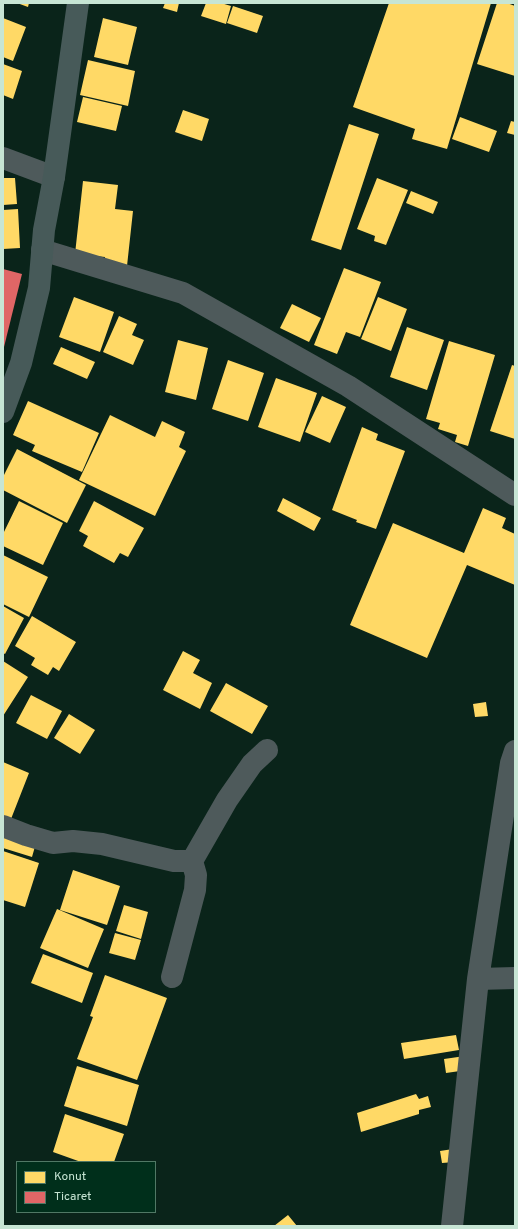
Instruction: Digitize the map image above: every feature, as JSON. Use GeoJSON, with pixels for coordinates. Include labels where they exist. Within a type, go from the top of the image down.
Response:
{"type":"FeatureCollection","features":[{"type":"Feature","properties":{"kind":"main road"},"geometry":{"type":"LineString","coordinates":[[3,412],[21,363],[38,288],[44,230],[54,176],[78,3]]}},
{"type":"Feature","properties":{"kind":"street"},"geometry":{"type":"LineString","coordinates":[[3,158],[54,176]]}},
{"type":"Feature","properties":{"kind":"street"},"geometry":{"type":"LineString","coordinates":[[42,250],[183,294],[348,386],[515,495]]}},
{"type":"Feature","properties":{"kind":"street"},"geometry":{"type":"LineString","coordinates":[[172,977],[195,890],[196,875],[192,861],[231,794],[252,764],[267,750]]}},
{"type":"Feature","properties":{"kind":"street"},"geometry":{"type":"LineString","coordinates":[[452,1226],[478,979],[514,759]]}},
{"type":"Feature","properties":{"kind":"street"},"geometry":{"type":"LineString","coordinates":[[3,826],[53,843],[73,841],[95,844],[174,861],[192,861]]}},
{"type":"Feature","properties":{"kind":"street"},"geometry":{"type":"LineString","coordinates":[[478,979],[515,978]]}},
{"type":"Feature","properties":{"kind":"building: Konut"},"geometry":{"type":"Polygon","coordinates":[[[17,3],[29,3],[28,7],[17,3]]]}},
{"type":"Feature","properties":{"kind":"building: Konut"},"geometry":{"type":"Polygon","coordinates":[[[165,3],[179,3],[177,12],[163,8],[165,3]]]}},
{"type":"Feature","properties":{"kind":"building: Konut"},"geometry":{"type":"Polygon","coordinates":[[[206,3],[221,3],[231,6],[226,24],[201,16],[206,3]]]}},
{"type":"Feature","properties":{"kind":"building: Konut"},"geometry":{"type":"Polygon","coordinates":[[[389,3],[491,3],[447,149],[412,139],[415,129],[353,107],[389,3]]]}},
{"type":"Feature","properties":{"kind":"building: Konut"},"geometry":{"type":"Polygon","coordinates":[[[497,3],[507,3],[515,6],[515,76],[477,64],[497,3]]]}},
{"type":"Feature","properties":{"kind":"building: Konut"},"geometry":{"type":"Polygon","coordinates":[[[233,6],[263,16],[257,33],[227,23],[233,6]]]}},
{"type":"Feature","properties":{"kind":"building: Konut"},"geometry":{"type":"Polygon","coordinates":[[[3,18],[26,27],[13,61],[3,57],[3,18]]]}},
{"type":"Feature","properties":{"kind":"building: Konut"},"geometry":{"type":"Polygon","coordinates":[[[103,18],[137,27],[128,65],[94,57],[103,18]]]}},
{"type":"Feature","properties":{"kind":"building: Konut"},"geometry":{"type":"Polygon","coordinates":[[[88,60],[135,71],[128,106],[80,95],[88,60]]]}},
{"type":"Feature","properties":{"kind":"building: Konut"},"geometry":{"type":"Polygon","coordinates":[[[3,64],[22,71],[13,99],[3,95],[3,64]]]}},
{"type":"Feature","properties":{"kind":"building: Konut"},"geometry":{"type":"Polygon","coordinates":[[[83,97],[122,106],[116,131],[77,122],[83,97]]]}},
{"type":"Feature","properties":{"kind":"building: Konut"},"geometry":{"type":"Polygon","coordinates":[[[183,110],[209,119],[202,141],[175,132],[183,110]]]}},
{"type":"Feature","properties":{"kind":"building: Konut"},"geometry":{"type":"Polygon","coordinates":[[[460,117],[497,131],[489,152],[452,139],[460,117]]]}},
{"type":"Feature","properties":{"kind":"building: Konut"},"geometry":{"type":"Polygon","coordinates":[[[511,121],[515,122],[515,135],[507,133],[511,121]]]}},
{"type":"Feature","properties":{"kind":"building: Konut"},"geometry":{"type":"Polygon","coordinates":[[[349,124],[379,134],[341,250],[311,240],[349,124]]]}},
{"type":"Feature","properties":{"kind":"building: Konut"},"geometry":{"type":"Polygon","coordinates":[[[3,178],[15,178],[17,204],[3,205],[3,178]]]}},
{"type":"Feature","properties":{"kind":"building: Konut"},"geometry":{"type":"Polygon","coordinates":[[[377,178],[408,190],[386,245],[374,241],[375,236],[357,229],[377,178]]]}},
{"type":"Feature","properties":{"kind":"building: Konut"},"geometry":{"type":"Polygon","coordinates":[[[83,181],[118,185],[115,209],[133,211],[127,266],[104,264],[105,257],[75,254],[83,181]]]}},
{"type":"Feature","properties":{"kind":"building: Konut"},"geometry":{"type":"Polygon","coordinates":[[[411,191],[438,202],[433,214],[406,203],[411,191]]]}},
{"type":"Feature","properties":{"kind":"building: Konut"},"geometry":{"type":"Polygon","coordinates":[[[18,209],[20,248],[3,249],[3,210],[18,209]]]}},
{"type":"Feature","properties":{"kind":"building: Konut"},"geometry":{"type":"Polygon","coordinates":[[[344,268],[381,282],[360,337],[346,332],[337,354],[314,345],[344,268]]]}},
{"type":"Feature","properties":{"kind":"building: Konut"},"geometry":{"type":"Polygon","coordinates":[[[74,297],[114,312],[100,352],[59,337],[74,297]]]}},
{"type":"Feature","properties":{"kind":"building: Konut"},"geometry":{"type":"Polygon","coordinates":[[[378,297],[407,309],[391,351],[361,339],[378,297]]]}},
{"type":"Feature","properties":{"kind":"building: Konut"},"geometry":{"type":"Polygon","coordinates":[[[292,304],[321,318],[309,342],[280,328],[292,304]]]}},
{"type":"Feature","properties":{"kind":"building: Konut"},"geometry":{"type":"Polygon","coordinates":[[[119,316],[137,324],[132,335],[144,340],[133,365],[103,352],[119,316]]]}},
{"type":"Feature","properties":{"kind":"building: Konut"},"geometry":{"type":"Polygon","coordinates":[[[407,327],[444,340],[427,390],[390,377],[407,327]]]}},
{"type":"Feature","properties":{"kind":"building: Konut"},"geometry":{"type":"Polygon","coordinates":[[[178,340],[208,348],[196,400],[165,392],[178,340]]]}},
{"type":"Feature","properties":{"kind":"building: Konut"},"geometry":{"type":"Polygon","coordinates":[[[449,341],[495,355],[468,446],[455,442],[457,435],[438,429],[440,423],[426,419],[449,341]]]}},
{"type":"Feature","properties":{"kind":"building: Konut"},"geometry":{"type":"Polygon","coordinates":[[[61,347],[95,362],[87,379],[53,364],[61,347]]]}},
{"type":"Feature","properties":{"kind":"building: Konut"},"geometry":{"type":"Polygon","coordinates":[[[228,360],[264,373],[248,421],[212,409],[228,360]]]}},
{"type":"Feature","properties":{"kind":"building: Konut"},"geometry":{"type":"Polygon","coordinates":[[[512,365],[515,366],[515,439],[490,431],[512,365]]]}},
{"type":"Feature","properties":{"kind":"building: Konut"},"geometry":{"type":"Polygon","coordinates":[[[276,378],[317,393],[300,442],[258,427],[276,378]]]}},
{"type":"Feature","properties":{"kind":"building: Konut"},"geometry":{"type":"Polygon","coordinates":[[[322,396],[346,407],[330,443],[305,432],[322,396]]]}},
{"type":"Feature","properties":{"kind":"building: Konut"},"geometry":{"type":"Polygon","coordinates":[[[28,401],[99,433],[82,472],[32,451],[35,445],[13,435],[28,401]]]}},
{"type":"Feature","properties":{"kind":"building: Konut"},"geometry":{"type":"Polygon","coordinates":[[[110,415],[155,437],[162,421],[185,432],[179,447],[186,451],[155,516],[79,480],[110,415]]]}},
{"type":"Feature","properties":{"kind":"building: Konut"},"geometry":{"type":"Polygon","coordinates":[[[362,427],[378,434],[376,440],[405,451],[376,529],[356,522],[357,520],[332,510],[362,427]]]}},
{"type":"Feature","properties":{"kind":"building: Konut"},"geometry":{"type":"Polygon","coordinates":[[[17,449],[86,485],[67,523],[3,490],[3,477],[17,449]]]}},
{"type":"Feature","properties":{"kind":"building: Konut"},"geometry":{"type":"Polygon","coordinates":[[[283,498],[321,518],[314,531],[277,511],[283,498]]]}},
{"type":"Feature","properties":{"kind":"building: Konut"},"geometry":{"type":"Polygon","coordinates":[[[19,501],[63,523],[43,565],[3,546],[3,534],[19,501]]]}},
{"type":"Feature","properties":{"kind":"building: Konut"},"geometry":{"type":"Polygon","coordinates":[[[94,501],[144,528],[128,557],[120,553],[114,563],[83,546],[88,536],[79,531],[94,501]]]}},
{"type":"Feature","properties":{"kind":"building: Konut"},"geometry":{"type":"Polygon","coordinates":[[[483,508],[506,518],[502,528],[515,534],[515,585],[467,565],[427,658],[350,625],[393,523],[464,553],[483,508]]]}},
{"type":"Feature","properties":{"kind":"building: Konut"},"geometry":{"type":"Polygon","coordinates":[[[3,555],[48,577],[29,617],[3,604],[3,555]]]}},
{"type":"Feature","properties":{"kind":"building: Konut"},"geometry":{"type":"Polygon","coordinates":[[[3,606],[24,618],[5,654],[3,653],[3,606]]]}},
{"type":"Feature","properties":{"kind":"building: Konut"},"geometry":{"type":"Polygon","coordinates":[[[32,616],[76,642],[59,671],[53,667],[48,675],[31,665],[35,658],[15,646],[32,616]]]}},
{"type":"Feature","properties":{"kind":"building: Konut"},"geometry":{"type":"Polygon","coordinates":[[[183,651],[200,660],[193,673],[212,683],[200,709],[163,690],[183,651]]]}},
{"type":"Feature","properties":{"kind":"building: Konut"},"geometry":{"type":"Polygon","coordinates":[[[3,661],[28,677],[3,716],[3,661]]]}},
{"type":"Feature","properties":{"kind":"building: Konut"},"geometry":{"type":"Polygon","coordinates":[[[226,683],[268,706],[252,734],[210,711],[226,683]]]}},
{"type":"Feature","properties":{"kind":"building: Konut"},"geometry":{"type":"Polygon","coordinates":[[[31,695],[62,711],[47,739],[16,723],[31,695]]]}},
{"type":"Feature","properties":{"kind":"building: Konut"},"geometry":{"type":"Polygon","coordinates":[[[486,702],[488,716],[475,717],[473,704],[486,702]]]}},
{"type":"Feature","properties":{"kind":"building: Konut"},"geometry":{"type":"Polygon","coordinates":[[[69,714],[95,730],[80,754],[54,738],[69,714]]]}},
{"type":"Feature","properties":{"kind":"building: Konut"},"geometry":{"type":"Polygon","coordinates":[[[3,762],[29,773],[11,819],[3,816],[3,762]]]}},
{"type":"Feature","properties":{"kind":"building: Konut"},"geometry":{"type":"Polygon","coordinates":[[[5,834],[36,843],[32,857],[3,848],[5,834]]]}},
{"type":"Feature","properties":{"kind":"building: Konut"},"geometry":{"type":"Polygon","coordinates":[[[3,851],[39,863],[25,907],[3,900],[3,851]]]}},
{"type":"Feature","properties":{"kind":"building: Konut"},"geometry":{"type":"Polygon","coordinates":[[[73,870],[120,886],[107,925],[60,910],[73,870]]]}},
{"type":"Feature","properties":{"kind":"building: Konut"},"geometry":{"type":"Polygon","coordinates":[[[124,905],[148,912],[141,939],[116,931],[124,905]]]}},
{"type":"Feature","properties":{"kind":"building: Konut"},"geometry":{"type":"Polygon","coordinates":[[[57,909],[104,929],[88,968],[40,948],[57,909]]]}},
{"type":"Feature","properties":{"kind":"building: Konut"},"geometry":{"type":"Polygon","coordinates":[[[115,933],[141,940],[135,960],[109,953],[115,933]]]}},
{"type":"Feature","properties":{"kind":"building: Konut"},"geometry":{"type":"Polygon","coordinates":[[[43,954],[93,973],[82,1003],[31,983],[43,954]]]}},
{"type":"Feature","properties":{"kind":"building: Konut"},"geometry":{"type":"Polygon","coordinates":[[[105,975],[167,998],[137,1080],[77,1059],[93,1017],[90,1016],[105,975]]]}},
{"type":"Feature","properties":{"kind":"building: Konut"},"geometry":{"type":"Polygon","coordinates":[[[456,1035],[459,1050],[404,1059],[401,1043],[456,1035]]]}},
{"type":"Feature","properties":{"kind":"building: Konut"},"geometry":{"type":"Polygon","coordinates":[[[465,1056],[467,1070],[446,1073],[444,1059],[465,1056]]]}},
{"type":"Feature","properties":{"kind":"building: Konut"},"geometry":{"type":"Polygon","coordinates":[[[77,1066],[139,1085],[127,1126],[64,1106],[77,1066]]]}},
{"type":"Feature","properties":{"kind":"building: Konut"},"geometry":{"type":"Polygon","coordinates":[[[416,1094],[419,1099],[428,1096],[431,1107],[419,1110],[419,1114],[361,1132],[357,1113],[416,1094]]]}},
{"type":"Feature","properties":{"kind":"building: Konut"},"geometry":{"type":"Polygon","coordinates":[[[65,1114],[124,1134],[114,1161],[78,1161],[53,1152],[65,1114]]]}},
{"type":"Feature","properties":{"kind":"building: Konut"},"geometry":{"type":"Polygon","coordinates":[[[453,1149],[455,1162],[442,1163],[440,1151],[453,1149]]]}},
{"type":"Feature","properties":{"kind":"building: Konut"},"geometry":{"type":"Polygon","coordinates":[[[288,1215],[297,1226],[274,1226],[288,1215]]]}},
{"type":"Feature","properties":{"kind":"building: Ticaret"},"geometry":{"type":"Polygon","coordinates":[[[3,269],[22,274],[4,347],[3,347],[3,269]]]}}]}
